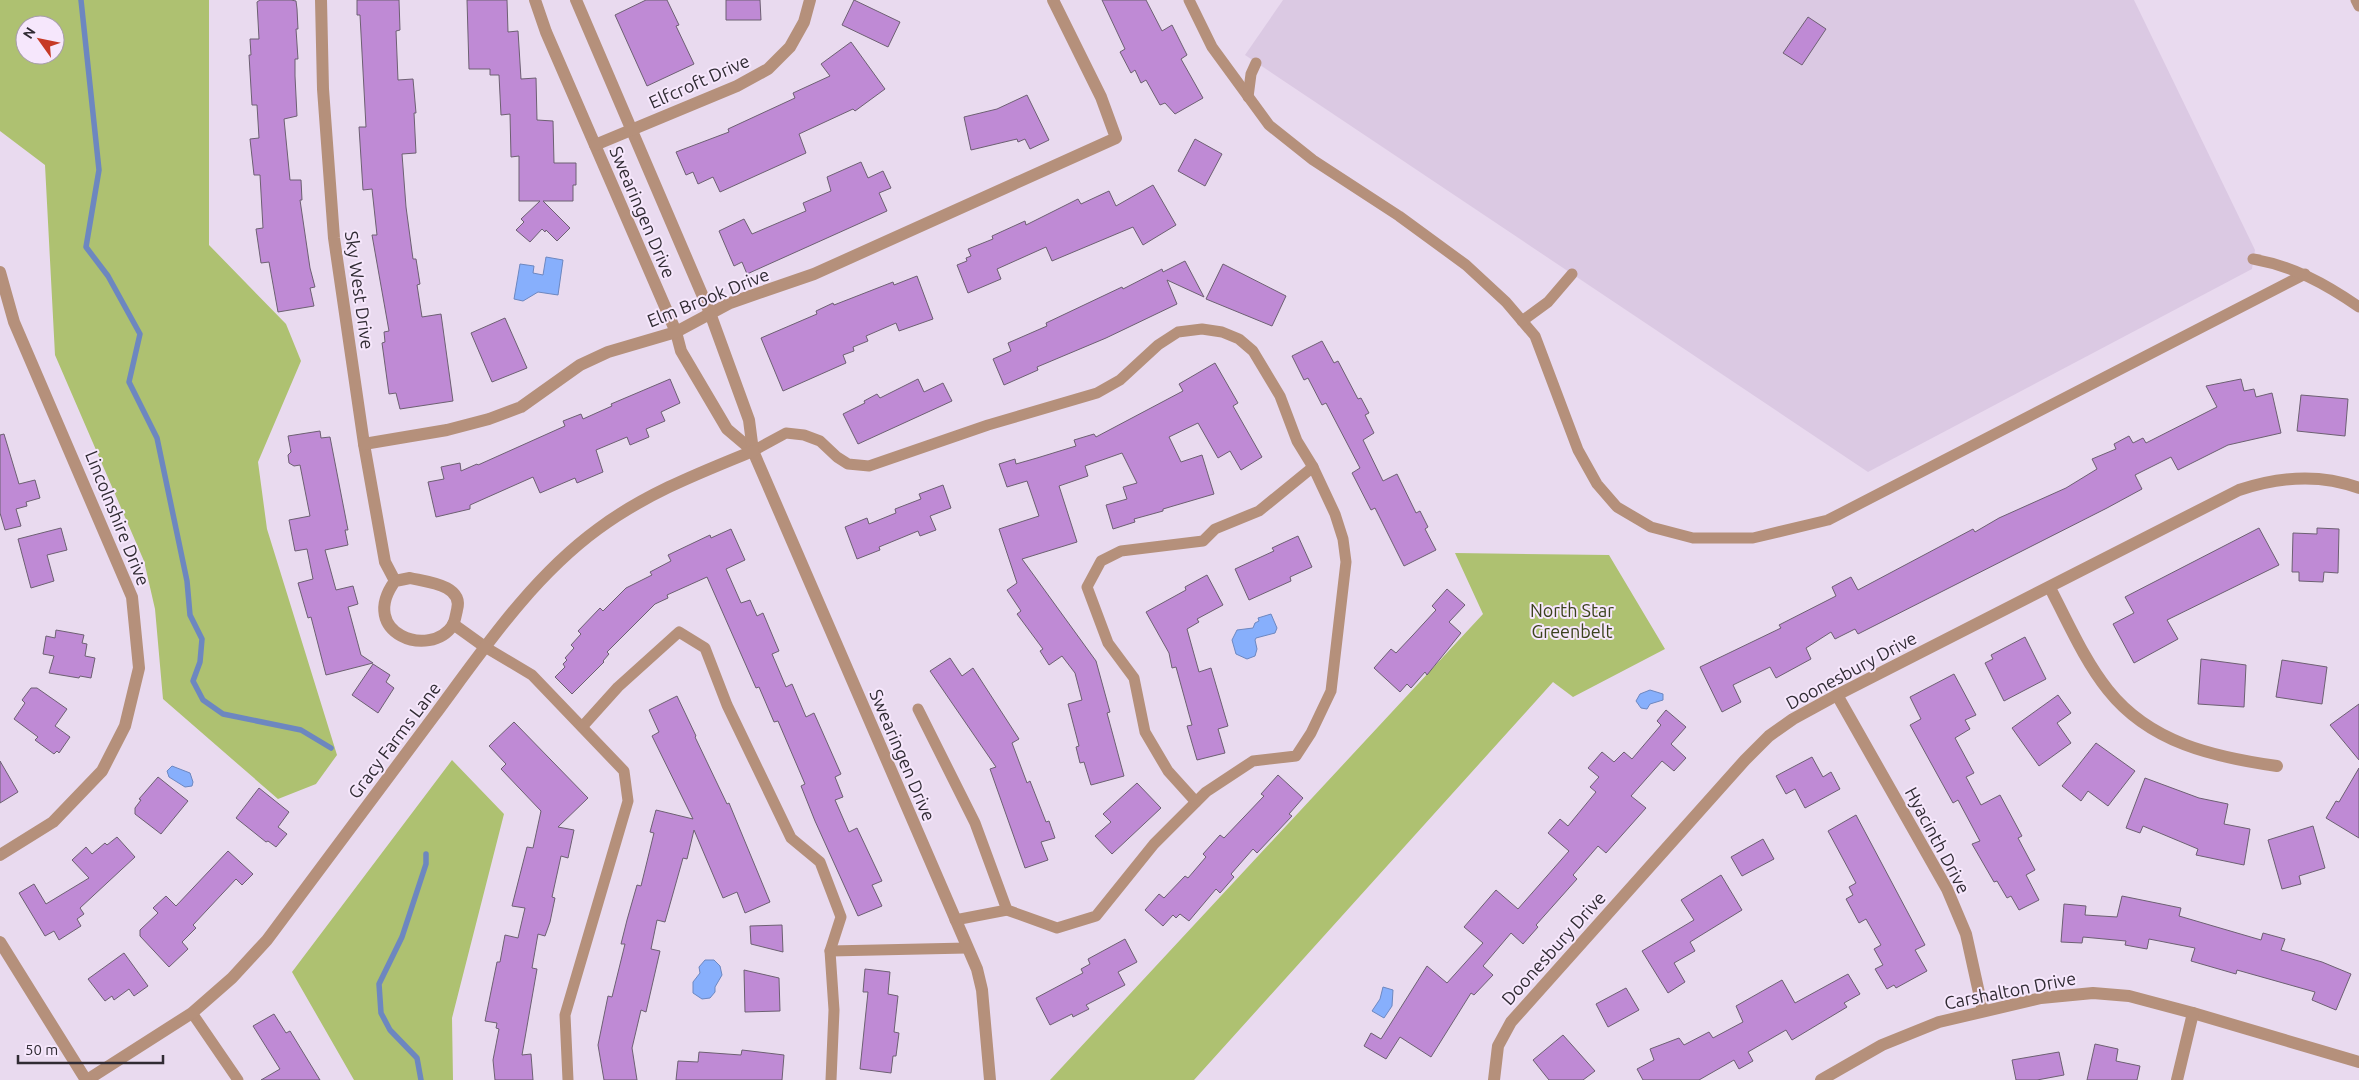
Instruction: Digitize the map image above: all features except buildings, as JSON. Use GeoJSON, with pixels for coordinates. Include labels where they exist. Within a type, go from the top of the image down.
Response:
{"type":"FeatureCollection","features":[{"type":"Feature","properties":{"kind":"street","name":"Sky West Drive"},"geometry":{"type":"LineString","coordinates":[[321,0],[323,89],[334,238],[364,444],[385,562],[395,581]]}},
{"type":"Feature","properties":{"kind":"street","name":"Swearingen Drive"},"geometry":{"type":"LineString","coordinates":[[535,0],[546,32],[676,332],[681,351],[727,429],[753,451]]}},
{"type":"Feature","properties":{"kind":"street","name":"Swearingen Drive"},"geometry":{"type":"LineString","coordinates":[[576,0],[710,313],[749,420],[753,451],[977,969],[982,990],[990,1080]]}},
{"type":"Feature","properties":{"kind":"street","name":"Elfcroft Drive"},"geometry":{"type":"LineString","coordinates":[[595,145],[737,86],[768,69],[790,47],[804,22],[810,0]]}},
{"type":"Feature","properties":{"kind":"street","name":"Elm Brook Drive"},"geometry":{"type":"LineString","coordinates":[[364,444],[447,430],[489,419],[521,407],[580,366],[608,352],[676,332],[730,303],[814,274],[1116,138],[1102,97],[1053,0]]}},
{"type":"Feature","properties":{"kind":"street","name":"Lincolnshire Drive"},"geometry":{"type":"LineString","coordinates":[[0,272],[14,322],[132,597],[139,668],[125,726],[102,770],[53,822],[0,855]]}},
{"type":"Feature","properties":{"kind":"street","name":"Gracy Farms Lane"},"geometry":{"type":"LineString","coordinates":[[86,1080],[192,1012],[232,978],[267,940],[485,647],[526,595],[566,556],[598,529],[640,502],[678,482],[753,451]]}},
{"type":"Feature","properties":{"kind":"street","name":"Doonesbury Drive"},"geometry":{"type":"LineString","coordinates":[[1494,1080],[1498,1046],[1511,1022],[1745,760],[1769,736],[1837,695],[2239,490],[2262,483],[2306,478],[2325,480],[2359,488]]}},
{"type":"Feature","properties":{"kind":"street"},"geometry":{"type":"LineString","coordinates":[[410,578],[452,590],[459,603],[453,624],[441,636],[424,642],[407,638],[389,627],[384,619],[382,608],[388,590],[395,581],[410,578]]}},
{"type":"Feature","properties":{"kind":"street"},"geometry":{"type":"LineString","coordinates":[[2050,588],[2095,672],[2121,706],[2136,719],[2164,736],[2193,749],[2239,760],[2278,766]]}},
{"type":"Feature","properties":{"kind":"street"},"geometry":{"type":"LineString","coordinates":[[453,624],[485,647]]}},
{"type":"Feature","properties":{"kind":"street","name":"Hyacinth Drive"},"geometry":{"type":"LineString","coordinates":[[1837,695],[1947,889],[1966,934],[1982,1011]]}},
{"type":"Feature","properties":{"kind":"street"},"geometry":{"type":"LineString","coordinates":[[0,942],[86,1080]]}},
{"type":"Feature","properties":{"kind":"street","name":"Carshalton Drive"},"geometry":{"type":"LineString","coordinates":[[1821,1080],[1882,1045],[1939,1022],[2041,998],[2092,992],[2129,996],[2193,1012],[2359,1062]]}},
{"type":"Feature","properties":{"kind":"street"},"geometry":{"type":"LineString","coordinates":[[2177,1080],[2193,1012]]}},
{"type":"Feature","properties":{"kind":"lane"},"geometry":{"type":"LineString","coordinates":[[1189,0],[1212,47],[1269,125],[1313,160],[1399,216],[1466,265],[1506,302],[1535,336],[1578,450],[1597,484],[1617,507],[1651,527],[1693,538],[1752,538],[1828,520],[2304,274]]}},
{"type":"Feature","properties":{"kind":"lane"},"geometry":{"type":"LineString","coordinates":[[2356,0],[2359,6]]}},
{"type":"Feature","properties":{"kind":"lane"},"geometry":{"type":"LineString","coordinates":[[1248,97],[1251,74],[1256,63]]}},
{"type":"Feature","properties":{"kind":"lane"},"geometry":{"type":"LineString","coordinates":[[2253,259],[2275,263],[2304,274],[2359,307]]}},
{"type":"Feature","properties":{"kind":"lane"},"geometry":{"type":"LineString","coordinates":[[1522,321],[1548,302],[1572,274]]}},
{"type":"Feature","properties":{"kind":"lane"},"geometry":{"type":"LineString","coordinates":[[753,451],[786,433],[820,441],[848,464],[869,466],[988,425],[1097,393],[1120,380],[1158,345],[1178,332],[1202,330],[1222,332],[1239,339],[1253,351],[1280,396],[1297,441],[1313,467],[1335,514],[1343,539],[1346,562],[1331,691],[1312,733],[1296,756],[1253,761],[1206,792],[1154,844],[1096,916],[1057,928],[1007,910],[955,920]]}},
{"type":"Feature","properties":{"kind":"lane"},"geometry":{"type":"LineString","coordinates":[[1196,802],[1168,771],[1145,732],[1134,678],[1108,643],[1087,587],[1101,561],[1121,551],[1204,541],[1215,528],[1259,511],[1313,467]]}},
{"type":"Feature","properties":{"kind":"lane"},"geometry":{"type":"LineString","coordinates":[[582,727],[618,687],[679,632],[705,648],[726,705],[791,838],[820,862],[841,917],[830,951],[834,1010],[831,1080]]}},
{"type":"Feature","properties":{"kind":"lane"},"geometry":{"type":"LineString","coordinates":[[485,647],[532,675],[624,771],[628,801],[565,1015],[568,1080]]}},
{"type":"Feature","properties":{"kind":"lane"},"geometry":{"type":"LineString","coordinates":[[918,709],[975,823],[1007,910]]}},
{"type":"Feature","properties":{"kind":"lane"},"geometry":{"type":"LineString","coordinates":[[830,951],[967,948]]}},
{"type":"Feature","properties":{"kind":"lane"},"geometry":{"type":"LineString","coordinates":[[192,1012],[238,1080]]}},
{"type":"Feature","properties":{"kind":"shaded area"},"geometry":{"type":"Polygon","coordinates":[[[1283,0],[2134,0],[2255,250],[2252,269],[1868,472],[1245,55],[1283,0]]]}},
{"type":"Feature","properties":{"kind":"green space"},"geometry":{"type":"Polygon","coordinates":[[[0,0],[209,0],[209,245],[286,324],[301,361],[258,462],[267,529],[337,755],[316,784],[278,799],[163,699],[155,609],[144,561],[55,355],[45,165],[0,131],[0,0]]]}},
{"type":"Feature","properties":{"kind":"green space","name":"North Star Greenbelt"},"geometry":{"type":"Polygon","coordinates":[[[1455,553],[1609,555],[1665,649],[1573,697],[1553,682],[1194,1080],[1050,1080],[1483,614],[1455,553]]]}},
{"type":"Feature","properties":{"kind":"green space"},"geometry":{"type":"Polygon","coordinates":[[[452,760],[504,814],[452,1018],[453,1080],[354,1080],[292,972],[452,760]]]}},
{"type":"Feature","properties":{"kind":"water"},"geometry":{"type":"Polygon","coordinates":[[[546,257],[563,260],[558,295],[538,292],[523,301],[514,299],[520,264],[534,266],[533,273],[543,275],[546,257]]]}},
{"type":"Feature","properties":{"kind":"water"},"geometry":{"type":"Polygon","coordinates":[[[1271,614],[1277,628],[1275,633],[1256,638],[1257,649],[1255,656],[1247,659],[1236,654],[1232,640],[1237,630],[1253,628],[1255,623],[1259,621],[1258,618],[1271,614]]]}},
{"type":"Feature","properties":{"kind":"water"},"geometry":{"type":"Polygon","coordinates":[[[1650,690],[1663,694],[1663,700],[1650,704],[1647,709],[1641,708],[1636,701],[1640,694],[1650,690]]]}},
{"type":"Feature","properties":{"kind":"water"},"geometry":{"type":"Polygon","coordinates":[[[172,766],[190,773],[193,782],[192,786],[185,787],[169,777],[167,771],[172,766]]]}},
{"type":"Feature","properties":{"kind":"water"},"geometry":{"type":"Polygon","coordinates":[[[705,960],[714,960],[720,966],[722,975],[715,987],[715,992],[710,998],[702,999],[693,993],[693,982],[700,973],[699,967],[705,960]]]}},
{"type":"Feature","properties":{"kind":"water"},"geometry":{"type":"Polygon","coordinates":[[[1383,987],[1393,990],[1392,1006],[1384,1018],[1372,1011],[1380,999],[1383,987]]]}},
{"type":"Feature","properties":{"kind":"waterway"},"geometry":{"type":"LineString","coordinates":[[81,0],[99,170],[86,247],[108,276],[140,334],[129,382],[157,438],[187,581],[190,615],[202,639],[200,662],[193,681],[203,700],[223,714],[301,730],[331,748]]}},
{"type":"Feature","properties":{"kind":"waterway"},"geometry":{"type":"LineString","coordinates":[[421,1080],[417,1058],[390,1030],[381,1013],[379,984],[402,937],[426,864],[426,854]]}}]}
